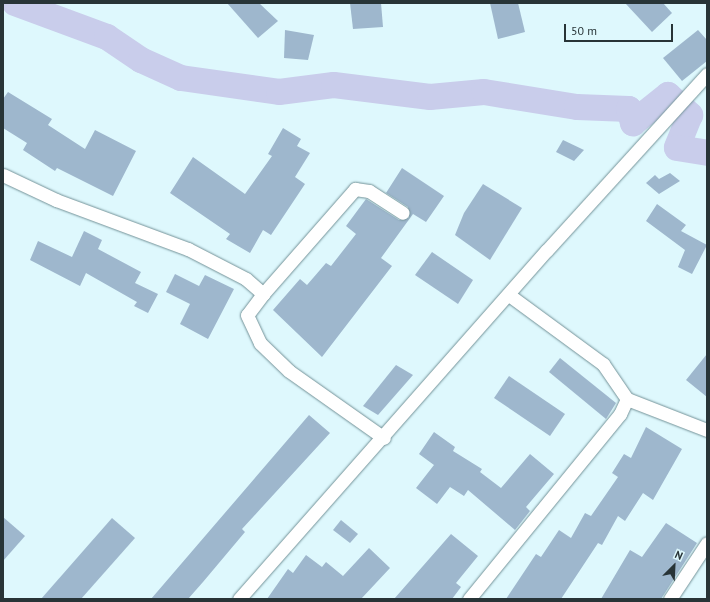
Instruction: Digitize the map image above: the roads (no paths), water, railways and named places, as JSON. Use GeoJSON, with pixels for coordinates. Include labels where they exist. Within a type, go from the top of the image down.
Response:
{"type":"FeatureCollection","features":[{"type":"Feature","properties":{"kind":"street"},"geometry":{"type":"LineString","coordinates":[[245,597],[651,133],[707,74]]}},
{"type":"Feature","properties":{"kind":"street"},"geometry":{"type":"LineString","coordinates":[[3,175],[56,200],[202,255],[230,268],[263,294]]}},
{"type":"Feature","properties":{"kind":"street"},"geometry":{"type":"LineString","coordinates":[[384,438],[289,371],[260,343],[247,315],[263,294],[355,189],[368,191],[403,213]]}},
{"type":"Feature","properties":{"kind":"street"},"geometry":{"type":"LineString","coordinates":[[509,295],[603,364],[627,399],[707,430]]}},
{"type":"Feature","properties":{"kind":"street"},"geometry":{"type":"LineString","coordinates":[[469,599],[620,414],[627,399]]}},
{"type":"Feature","properties":{"kind":"street"},"geometry":{"type":"LineString","coordinates":[[670,599],[707,543]]}},
{"type":"Feature","properties":{"kind":"waterway"},"geometry":{"type":"LineString","coordinates":[[15,3],[107,37],[141,60],[181,78],[279,92],[334,85],[430,97],[484,92],[577,107],[629,109],[633,123],[668,95],[690,115],[677,148],[707,153]]}}]}
